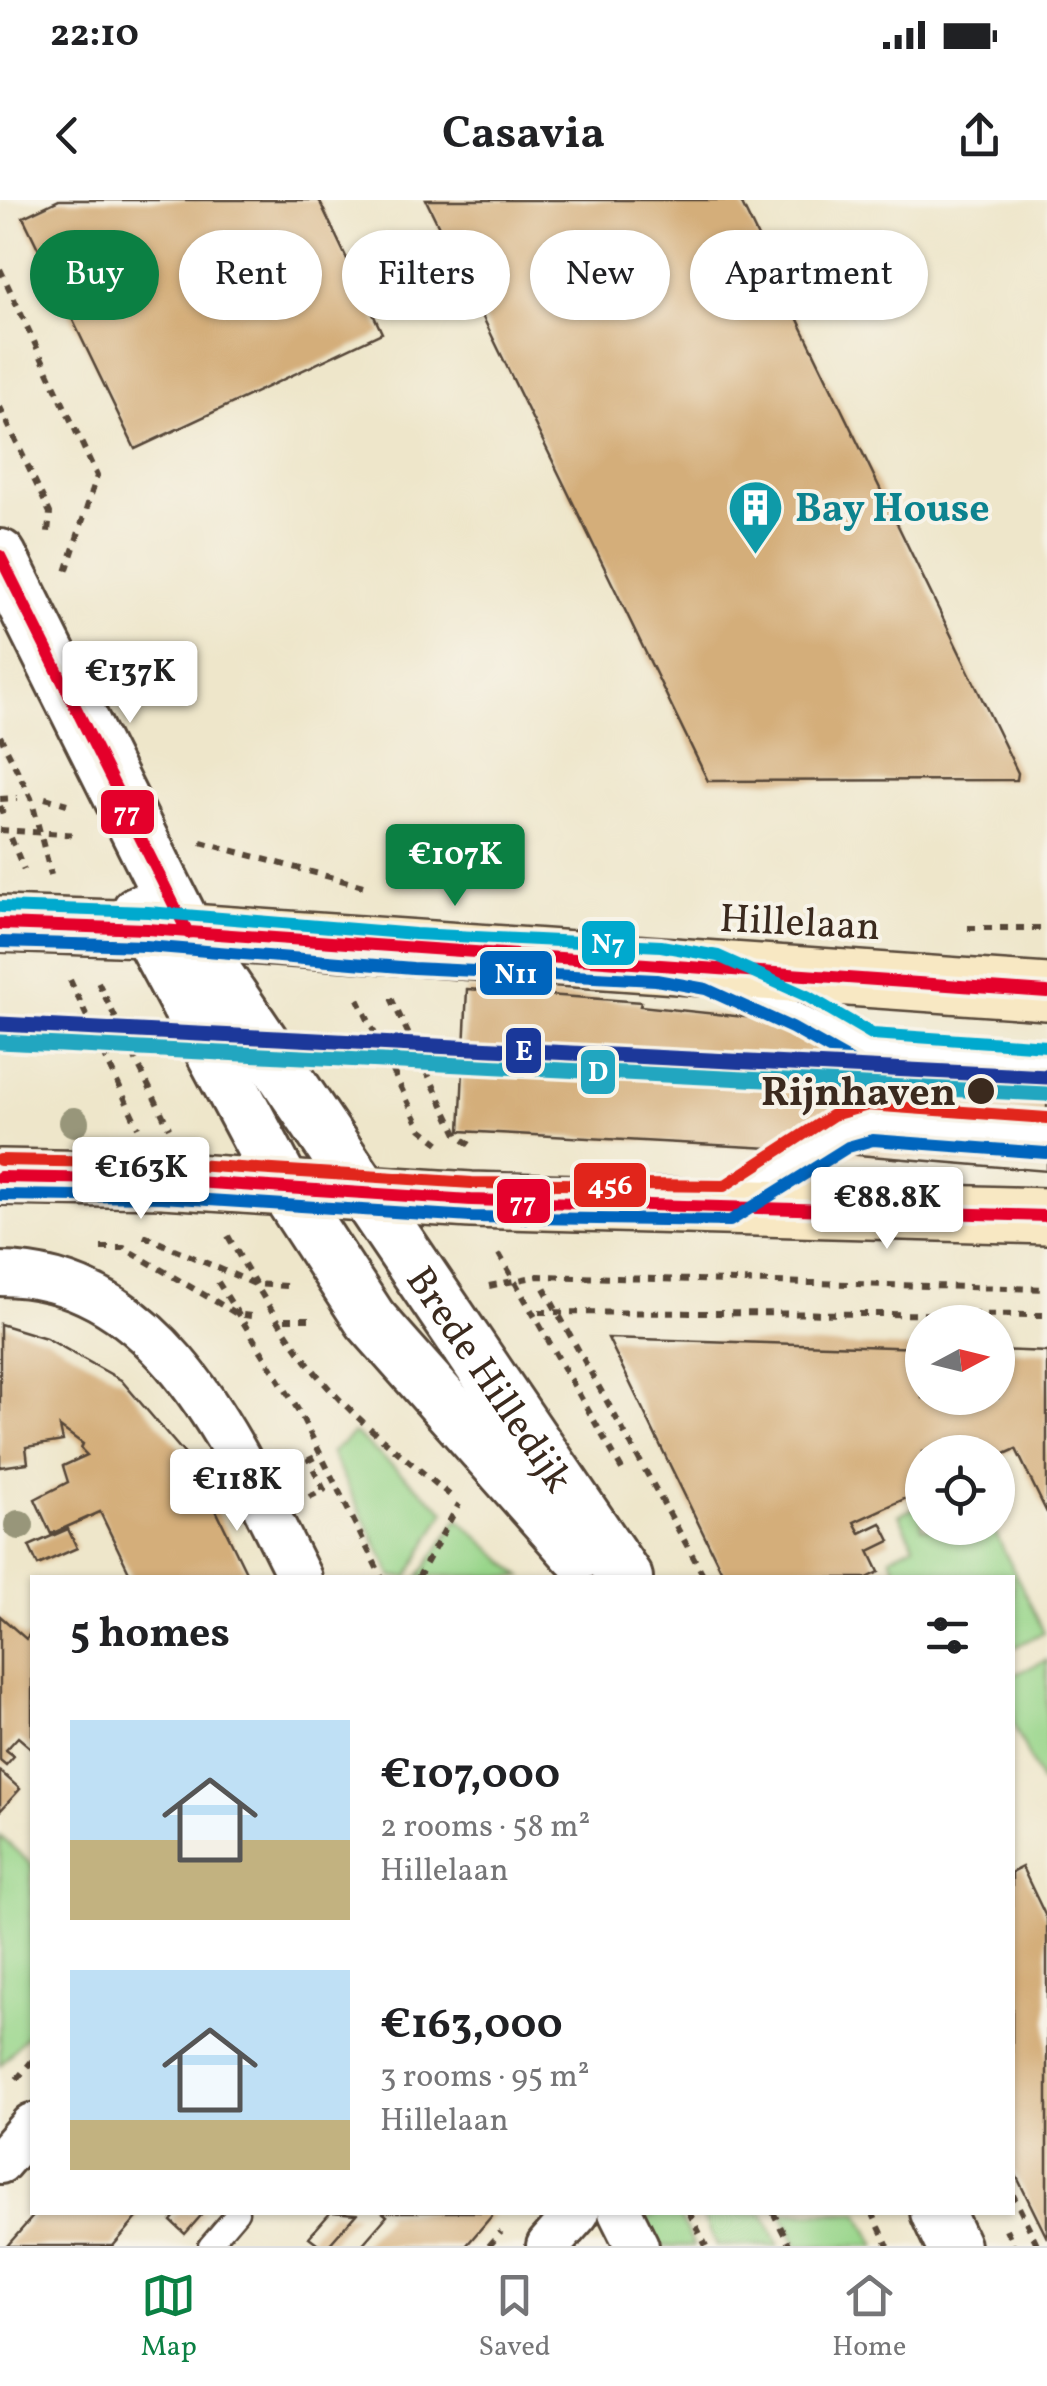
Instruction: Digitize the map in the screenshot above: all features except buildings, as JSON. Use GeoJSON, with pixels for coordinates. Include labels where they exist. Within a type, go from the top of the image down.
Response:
{"type":"FeatureCollection","features":[{"type":"Feature","properties":{"kind":"main road","name":"Hillelaan"},"geometry":{"type":"LineString","coordinates":[[0,924],[167,931],[658,963],[712,972],[1047,992]]}},
{"type":"Feature","properties":{"kind":"main road"},"geometry":{"type":"LineString","coordinates":[[0,1177],[163,1180],[364,1195],[474,1178],[729,1204],[1047,1216]]}},
{"type":"Feature","properties":{"kind":"street","name":"Brede Hilledijk"},"geometry":{"type":"LineString","coordinates":[[0,556],[286,1190],[370,1319],[595,1575]]}},
{"type":"Feature","properties":{"kind":"street","name":"Brede Hilledijk"},"geometry":{"type":"LineString","coordinates":[[0,625],[167,931],[364,1195],[624,1575]]}},
{"type":"Feature","properties":{"kind":"street"},"geometry":{"type":"LineString","coordinates":[[0,1274],[66,1281],[154,1341],[216,1414],[298,1575]]}},
{"type":"Feature","properties":{"kind":"street"},"geometry":{"type":"LineString","coordinates":[[0,2162],[30,2127]]}},
{"type":"Feature","properties":{"kind":"street"},"geometry":{"type":"LineString","coordinates":[[548,2246],[575,2215]]}},
{"type":"Feature","properties":{"kind":"street"},"geometry":{"type":"LineString","coordinates":[[622,2215],[637,2246]]}},
{"type":"Feature","properties":{"kind":"street"},"geometry":{"type":"LineString","coordinates":[[938,2215],[954,2246]]}},
{"type":"Feature","properties":{"kind":"lane"},"geometry":{"type":"LineString","coordinates":[[712,972],[800,1012],[866,1050],[1047,1064]]}},
{"type":"Feature","properties":{"kind":"lane"},"geometry":{"type":"LineString","coordinates":[[729,1204],[841,1131],[871,1122],[1047,1136]]}},
{"type":"Feature","properties":{"kind":"lane"},"geometry":{"type":"LineString","coordinates":[[209,2246],[235,2215]]}},
{"type":"Feature","properties":{"kind":"path"},"geometry":{"type":"LineString","coordinates":[[0,269],[97,476],[61,587]]}},
{"type":"Feature","properties":{"kind":"path"},"geometry":{"type":"LineString","coordinates":[[0,736],[31,798],[52,876]]}},
{"type":"Feature","properties":{"kind":"path"},"geometry":{"type":"LineString","coordinates":[[4,817],[0,802],[17,798]]}},
{"type":"Feature","properties":{"kind":"path"},"geometry":{"type":"LineString","coordinates":[[0,830],[86,836]]}},
{"type":"Feature","properties":{"kind":"path"},"geometry":{"type":"LineString","coordinates":[[185,837],[368,886]]}},
{"type":"Feature","properties":{"kind":"path"},"geometry":{"type":"LineString","coordinates":[[954,928],[1047,928]]}},
{"type":"Feature","properties":{"kind":"path"},"geometry":{"type":"LineString","coordinates":[[67,974],[142,1135]]}},
{"type":"Feature","properties":{"kind":"path"},"geometry":{"type":"LineString","coordinates":[[96,979],[174,1137]]}},
{"type":"Feature","properties":{"kind":"path","name":"Brede Hilledijk"},"geometry":{"type":"LineString","coordinates":[[383,982],[458,1136],[471,1142],[474,1178],[517,1280],[626,1478]]}},
{"type":"Feature","properties":{"kind":"path","name":"Brede Hilledijk"},"geometry":{"type":"LineString","coordinates":[[351,984],[421,1129],[474,1178]]}},
{"type":"Feature","properties":{"kind":"path"},"geometry":{"type":"LineString","coordinates":[[222,1226],[316,1372],[345,1405],[460,1504],[420,1575]]}},
{"type":"Feature","properties":{"kind":"path"},"geometry":{"type":"LineString","coordinates":[[136,1233],[256,1284]]}},
{"type":"Feature","properties":{"kind":"path"},"geometry":{"type":"LineString","coordinates":[[472,1290],[538,1276],[1047,1289]]}},
{"type":"Feature","properties":{"kind":"path"},"geometry":{"type":"LineString","coordinates":[[218,1282],[321,1454],[381,1575]]}},
{"type":"Feature","properties":{"kind":"path","name":"Brede Hilledijk"},"geometry":{"type":"LineString","coordinates":[[544,1288],[703,1575]]}},
{"type":"Feature","properties":{"kind":"path"},"geometry":{"type":"LineString","coordinates":[[539,1312],[1047,1315]]}},
{"type":"Feature","properties":{"kind":"path"},"geometry":{"type":"LineString","coordinates":[[321,1454],[308,1460],[324,1490]]}},
{"type":"Feature","properties":{"kind":"path"},"geometry":{"type":"LineString","coordinates":[[1015,2200],[1038,2246]]}},
{"type":"Feature","properties":{"kind":"path"},"geometry":{"type":"LineString","coordinates":[[690,2215],[706,2246]]}},
{"type":"Feature","properties":{"kind":"path"},"geometry":{"type":"LineString","coordinates":[[774,2215],[790,2246]]}},
{"type":"Feature","properties":{"kind":"path"},"geometry":{"type":"LineString","coordinates":[[873,2215],[888,2246]]}},
{"type":"Feature","properties":{"kind":"green space"},"geometry":{"type":"Polygon","coordinates":[[[354,1433],[445,1511],[409,1575],[392,1575],[331,1453],[354,1433]]]}},
{"type":"Feature","properties":{"kind":"green space"},"geometry":{"type":"Polygon","coordinates":[[[458,1519],[520,1575],[420,1575],[458,1519]]]}},
{"type":"Feature","properties":{"kind":"green space"},"geometry":{"type":"Polygon","coordinates":[[[914,1545],[1001,1545],[1044,1632],[1015,1647],[1015,1575],[899,1575],[890,1557],[914,1545]]]}},
{"type":"Feature","properties":{"kind":"green space"},"geometry":{"type":"Polygon","coordinates":[[[1047,1660],[1047,1780],[1041,1783],[1015,1727],[1015,1674],[1047,1660]]]}},
{"type":"Feature","properties":{"kind":"green space"},"geometry":{"type":"Polygon","coordinates":[[[0,1836],[30,1863],[30,2031],[0,2066],[0,1836]]]}},
{"type":"Feature","properties":{"kind":"green space"},"geometry":{"type":"Polygon","coordinates":[[[655,2215],[679,2215],[694,2246],[650,2246],[639,2222],[655,2215]]]}},
{"type":"Feature","properties":{"kind":"green space"},"geometry":{"type":"Polygon","coordinates":[[[702,2215],[764,2215],[779,2246],[717,2246],[702,2215]]]}},
{"type":"Feature","properties":{"kind":"green space"},"geometry":{"type":"Polygon","coordinates":[[[782,2215],[860,2215],[876,2246],[797,2246],[782,2215]]]}},
{"type":"Feature","properties":{"kind":"transit line","name":"77"},"geometry":{"type":"LineString","coordinates":[[0,556],[188,933]]}},
{"type":"Feature","properties":{"kind":"transit line","name":"N7"},"geometry":{"type":"LineString","coordinates":[[1,907],[148,912],[415,934],[661,946],[718,956],[807,996],[872,1034],[1047,1046]]}},
{"type":"Feature","properties":{"kind":"transit line","name":"77"},"geometry":{"type":"LineString","coordinates":[[0,924],[147,929],[1047,992]]}},
{"type":"Feature","properties":{"kind":"transit line","name":"N11"},"geometry":{"type":"LineString","coordinates":[[0,942],[146,946],[413,968],[656,980],[706,989],[792,1028],[863,1068],[1012,1078]]}},
{"type":"Feature","properties":{"kind":"transit line","name":"E"},"geometry":{"type":"LineString","coordinates":[[0,1024],[1047,1077]]}},
{"type":"Feature","properties":{"kind":"transit line","name":"D"},"geometry":{"type":"LineString","coordinates":[[0,1042],[1046,1094]]}},
{"type":"Feature","properties":{"kind":"transit line","name":"456"},"geometry":{"type":"LineString","coordinates":[[0,1160],[164,1163],[472,1183],[724,1186],[833,1115],[868,1105],[1047,1118]]}},
{"type":"Feature","properties":{"kind":"transit line","name":"N11"},"geometry":{"type":"LineString","coordinates":[[0,1195],[162,1197],[471,1217],[730,1221],[848,1147],[873,1140],[1046,1153]]}},
{"type":"Feature","properties":{"kind":"transit line","name":"77"},"geometry":{"type":"LineString","coordinates":[[0,1177],[163,1180],[471,1200],[1047,1216]]}},
{"type":"Feature","properties":{"kind":"place","name":"Bay House"},"geometry":{"type":"Point","coordinates":[756,556]}},
{"type":"Feature","properties":{"kind":"place","name":"Rijnhaven"},"geometry":{"type":"Point","coordinates":[981,1091]}}]}
